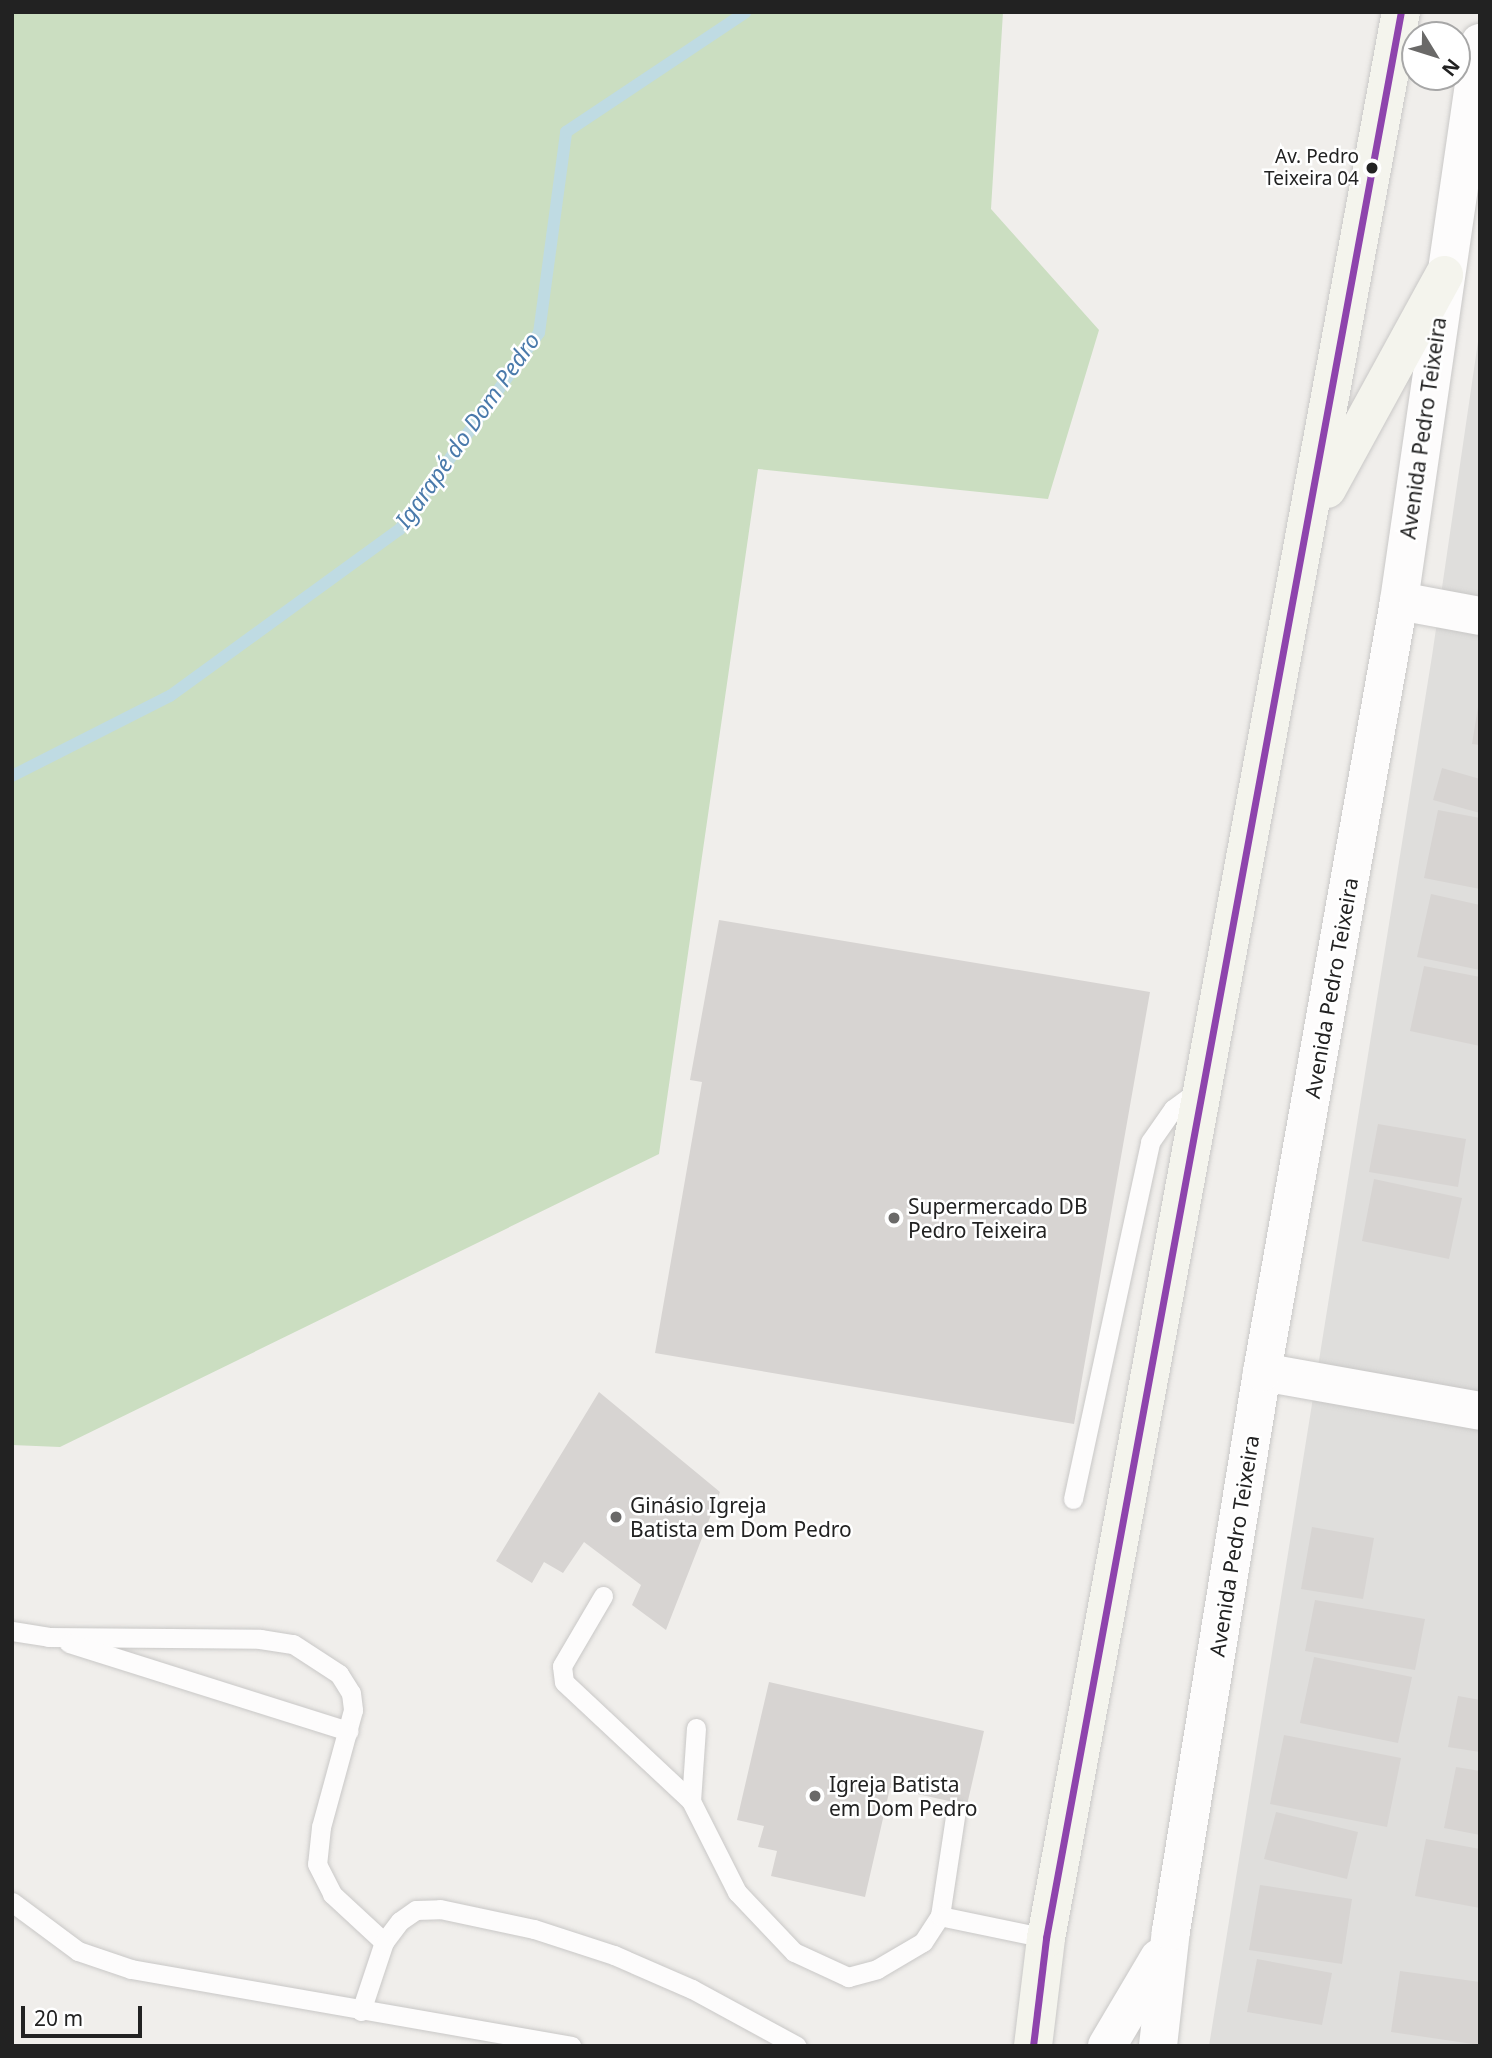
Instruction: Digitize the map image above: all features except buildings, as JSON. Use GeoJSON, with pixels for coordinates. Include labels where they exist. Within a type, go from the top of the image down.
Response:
{"type":"FeatureCollection","features":[{"type":"Feature","properties":{"kind":"street"},"geometry":{"type":"LineString","coordinates":[[1033,2046],[1046,1938],[1311,519],[1401,12]]}},
{"type":"Feature","properties":{"kind":"street","name":"Avenida Pedro Teixeira"},"geometry":{"type":"LineString","coordinates":[[1158,2046],[1171,1931],[1262,1372],[1399,601],[1444,275],[1480,43]]}},
{"type":"Feature","properties":{"kind":"street"},"geometry":{"type":"LineString","coordinates":[[1311,519],[1444,275]]}},
{"type":"Feature","properties":{"kind":"street"},"geometry":{"type":"LineString","coordinates":[[1399,601],[1480,616]]}},
{"type":"Feature","properties":{"kind":"street"},"geometry":{"type":"LineString","coordinates":[[1262,1372],[1480,1410]]}},
{"type":"Feature","properties":{"kind":"street","name":"Avenida Pedro Teixeira"},"geometry":{"type":"LineString","coordinates":[[1107,2046],[1146,1986],[1171,1931]]}},
{"type":"Feature","properties":{"kind":"lane"},"geometry":{"type":"LineString","coordinates":[[1073,1499],[1150,1142],[1173,1109],[1205,1086]]}},
{"type":"Feature","properties":{"kind":"lane"},"geometry":{"type":"LineString","coordinates":[[603,1596],[562,1666],[564,1682],[691,1801],[737,1892],[794,1952],[848,1977],[877,1969],[923,1942],[940,1916],[956,1810]]}},
{"type":"Feature","properties":{"kind":"lane"},"geometry":{"type":"LineString","coordinates":[[12,1631],[48,1637],[348,1731]]}},
{"type":"Feature","properties":{"kind":"lane"},"geometry":{"type":"LineString","coordinates":[[48,1637],[260,1639],[293,1644],[339,1674],[351,1693],[353,1710],[321,1827],[317,1864],[332,1894],[384,1942]]}},
{"type":"Feature","properties":{"kind":"lane"},"geometry":{"type":"LineString","coordinates":[[691,1801],[696,1728]]}},
{"type":"Feature","properties":{"kind":"lane"},"geometry":{"type":"LineString","coordinates":[[12,1902],[78,1951],[103,1962],[361,2011],[571,2046]]}},
{"type":"Feature","properties":{"kind":"lane"},"geometry":{"type":"LineString","coordinates":[[361,2011],[384,1942],[400,1921],[416,1910],[440,1909],[534,1929],[614,1955],[692,1989],[797,2046]]}},
{"type":"Feature","properties":{"kind":"lane"},"geometry":{"type":"LineString","coordinates":[[940,1916],[1046,1938]]}},
{"type":"Feature","properties":{"kind":"shaded area"},"geometry":{"type":"Polygon","coordinates":[[[1480,328],[1480,2046],[1209,2046],[1432,656],[1480,328]]]}},
{"type":"Feature","properties":{"kind":"green space"},"geometry":{"type":"Polygon","coordinates":[[[12,12],[1003,12],[991,209],[1099,330],[1048,499],[758,469],[659,1154],[60,1447],[12,1445],[12,12]]]}},
{"type":"Feature","properties":{"kind":"waterway","name":"Igarapé do Dom Pedro"},"geometry":{"type":"LineString","coordinates":[[12,776],[170,696],[400,529],[539,333],[566,132],[746,12]]}},
{"type":"Feature","properties":{"kind":"transit line"},"geometry":{"type":"LineString","coordinates":[[1033,2046],[1046,1938],[1401,12]]}},
{"type":"Feature","properties":{"kind":"place","name":"Av. Pedro Teixeira 04"},"geometry":{"type":"Point","coordinates":[1372,168]}},
{"type":"Feature","properties":{"kind":"place","name":"Supermercado DB Pedro Teixeira"},"geometry":{"type":"Point","coordinates":[894,1218]}},
{"type":"Feature","properties":{"kind":"place","name":"Ginásio Igreja Batista em Dom Pedro"},"geometry":{"type":"Point","coordinates":[616,1517]}},
{"type":"Feature","properties":{"kind":"place","name":"Igreja Batista em Dom Pedro"},"geometry":{"type":"Point","coordinates":[815,1796]}}]}
